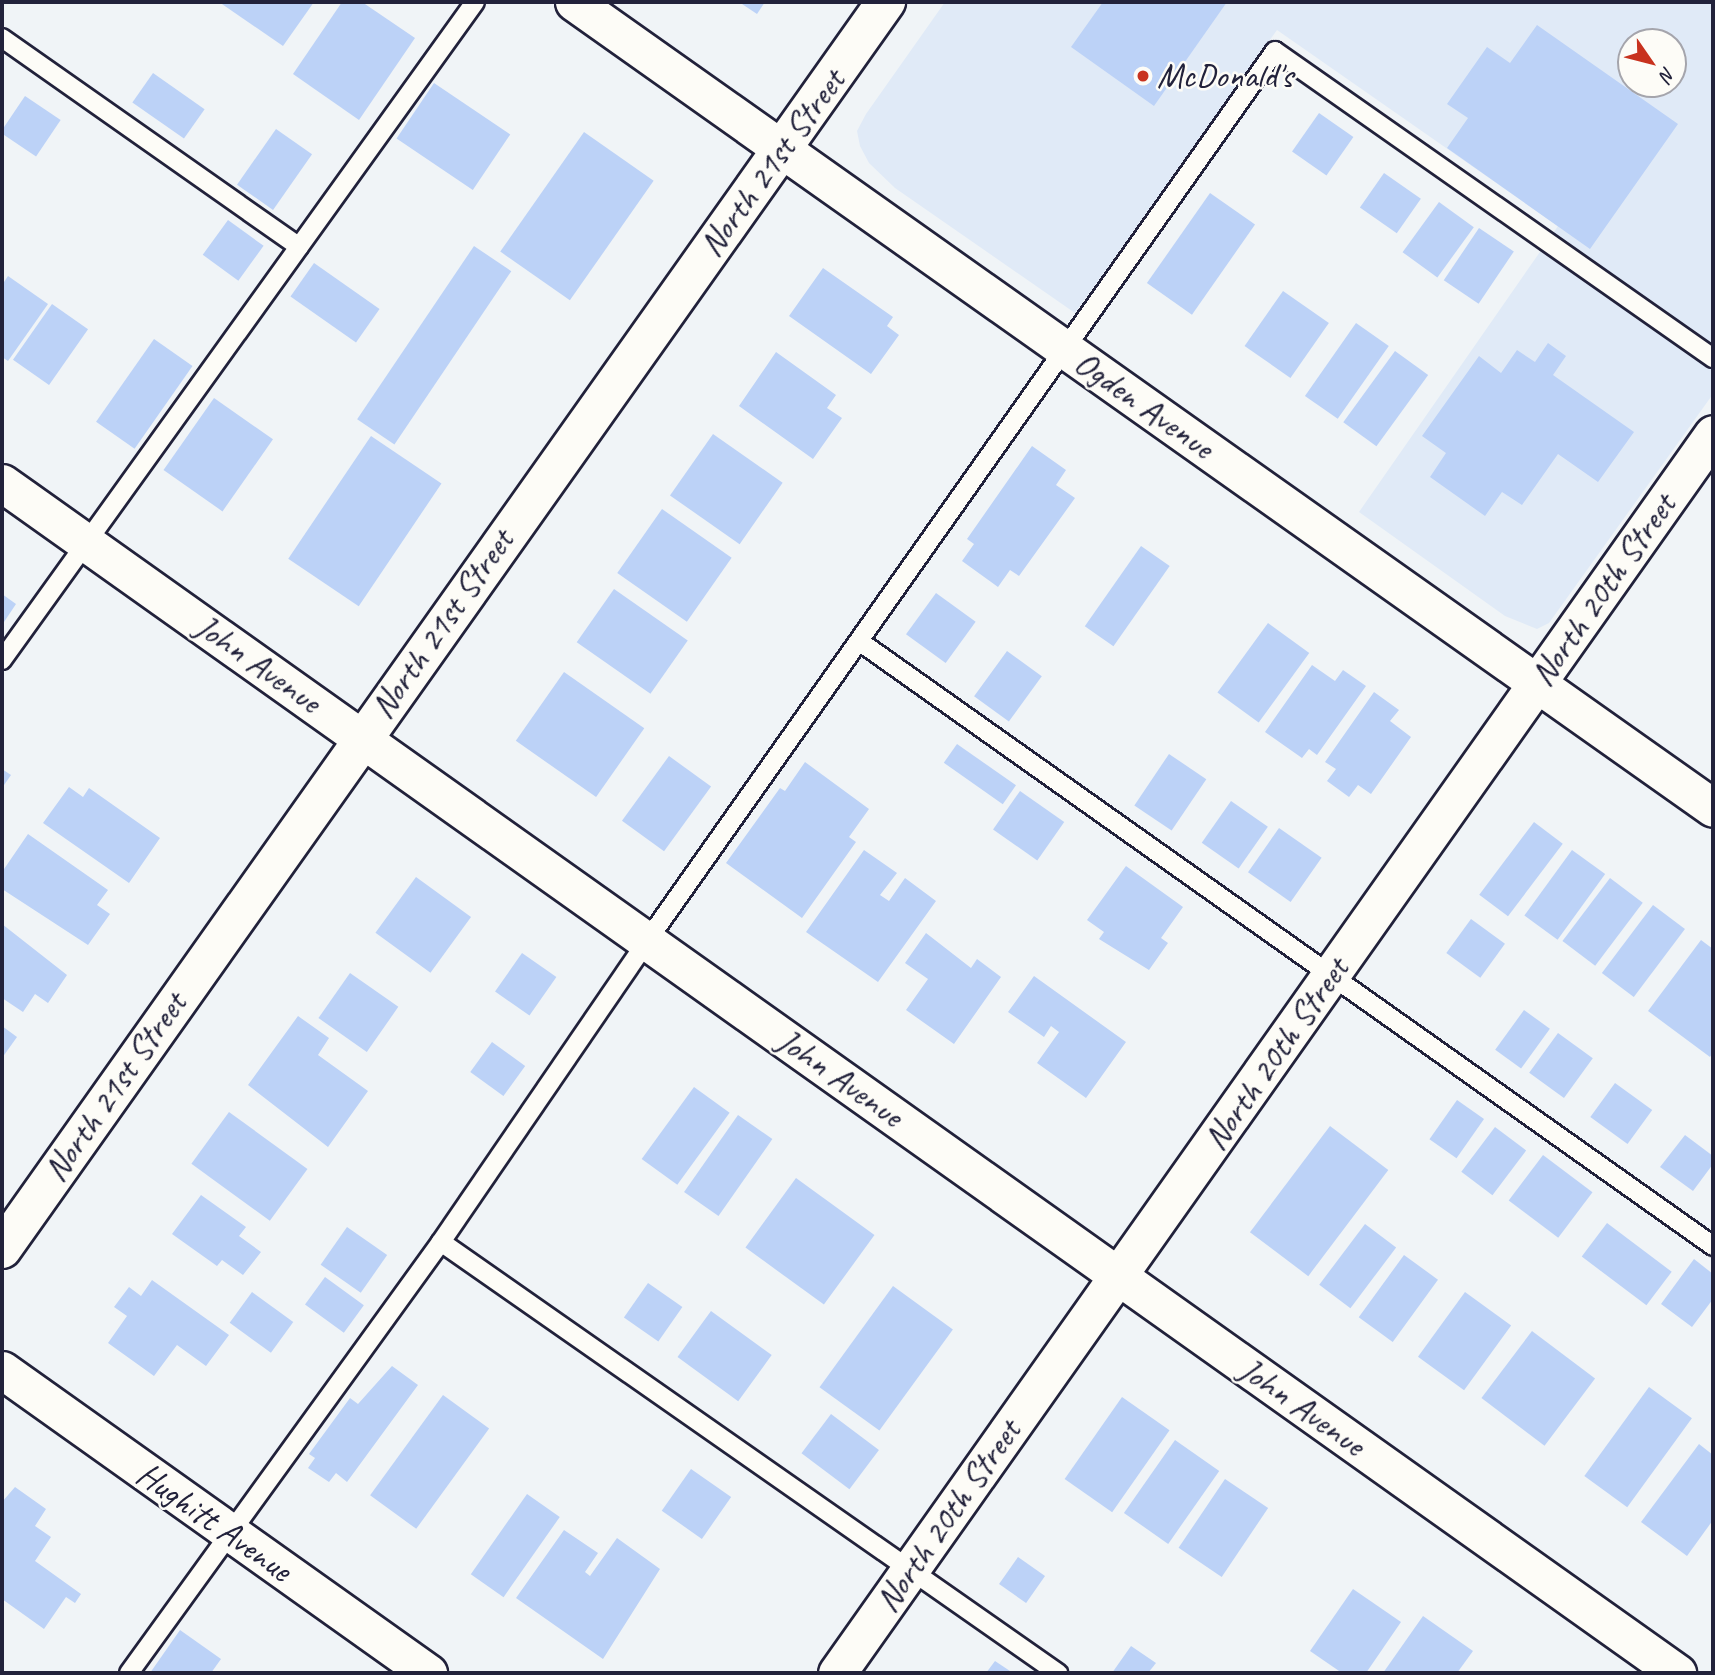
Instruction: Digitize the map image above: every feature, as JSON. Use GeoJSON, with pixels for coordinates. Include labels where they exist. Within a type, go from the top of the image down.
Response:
{"type":"FeatureCollection","features":[{"type":"Feature","properties":{"kind":"street","name":"Ogden Avenue"},"geometry":{"type":"LineString","coordinates":[[574,2],[1713,808]]}},
{"type":"Feature","properties":{"kind":"street","name":"North 21st Street"},"geometry":{"type":"LineString","coordinates":[[2,1249],[362,737],[887,2]]}},
{"type":"Feature","properties":{"kind":"street","name":"North 20th Street"},"geometry":{"type":"LineString","coordinates":[[837,1673],[1713,434]]}},
{"type":"Feature","properties":{"kind":"street","name":"John Avenue"},"geometry":{"type":"LineString","coordinates":[[2,483],[1677,1673]]}},
{"type":"Feature","properties":{"kind":"street","name":"Hughitt Avenue"},"geometry":{"type":"LineString","coordinates":[[2,1370],[428,1673]]}},
{"type":"Feature","properties":{"kind":"lane"},"geometry":{"type":"LineString","coordinates":[[2,660],[475,2]]}},
{"type":"Feature","properties":{"kind":"lane"},"geometry":{"type":"LineString","coordinates":[[2,38],[299,247]]}},
{"type":"Feature","properties":{"kind":"lane"},"geometry":{"type":"LineString","coordinates":[[129,1673],[441,1242],[647,941],[1275,51],[1713,358]]}},
{"type":"Feature","properties":{"kind":"lane"},"geometry":{"type":"LineString","coordinates":[[859,641],[1713,1246]]}},
{"type":"Feature","properties":{"kind":"lane"},"geometry":{"type":"LineString","coordinates":[[441,1242],[1058,1673]]}},
{"type":"Feature","properties":{"kind":"shaded area"},"geometry":{"type":"Polygon","coordinates":[[[945,2],[1713,2],[1713,394],[1549,623],[1537,629],[1505,616],[1359,512],[1558,226],[1277,30],[1075,313],[895,188],[869,163],[860,146],[857,131],[866,114],[945,2]]]}},
{"type":"Feature","properties":{"kind":"building"},"geometry":{"type":"Polygon","coordinates":[[[219,2],[314,2],[283,46],[219,2]]]}},
{"type":"Feature","properties":{"kind":"building"},"geometry":{"type":"Polygon","coordinates":[[[342,2],[362,2],[415,38],[359,120],[293,74],[342,2]]]}},
{"type":"Feature","properties":{"kind":"building"},"geometry":{"type":"Polygon","coordinates":[[[739,2],[765,2],[757,14],[739,2]]]}},
{"type":"Feature","properties":{"kind":"building","name":"McDonald's"},"geometry":{"type":"Polygon","coordinates":[[[1103,2],[1227,2],[1154,106],[1071,47],[1103,2]]]}},
{"type":"Feature","properties":{"kind":"building"},"geometry":{"type":"Polygon","coordinates":[[[1537,25],[1617,81],[1617,98],[1641,98],[1678,124],[1590,249],[1447,148],[1468,118],[1447,104],[1487,47],[1510,63],[1537,25]]]}},
{"type":"Feature","properties":{"kind":"building"},"geometry":{"type":"Polygon","coordinates":[[[153,73],[205,109],[184,139],[132,102],[153,73]]]}},
{"type":"Feature","properties":{"kind":"building"},"geometry":{"type":"Polygon","coordinates":[[[434,83],[510,134],[473,190],[397,139],[434,83]]]}},
{"type":"Feature","properties":{"kind":"building"},"geometry":{"type":"Polygon","coordinates":[[[25,96],[61,120],[36,157],[2,134],[25,96]]]}},
{"type":"Feature","properties":{"kind":"building"},"geometry":{"type":"Polygon","coordinates":[[[1319,113],[1353,137],[1326,176],[1292,152],[1319,113]]]}},
{"type":"Feature","properties":{"kind":"building"},"geometry":{"type":"Polygon","coordinates":[[[276,129],[312,154],[273,210],[237,185],[276,129]]]}},
{"type":"Feature","properties":{"kind":"building"},"geometry":{"type":"Polygon","coordinates":[[[584,132],[654,181],[570,300],[500,252],[584,132]]]}},
{"type":"Feature","properties":{"kind":"building"},"geometry":{"type":"Polygon","coordinates":[[[1384,173],[1421,199],[1397,233],[1360,207],[1384,173]]]}},
{"type":"Feature","properties":{"kind":"building"},"geometry":{"type":"Polygon","coordinates":[[[1210,193],[1255,225],[1192,315],[1147,283],[1210,193]]]}},
{"type":"Feature","properties":{"kind":"building"},"geometry":{"type":"Polygon","coordinates":[[[1439,202],[1474,227],[1437,277],[1403,252],[1439,202]]]}},
{"type":"Feature","properties":{"kind":"building"},"geometry":{"type":"Polygon","coordinates":[[[228,220],[264,246],[238,281],[203,255],[228,220]]]}},
{"type":"Feature","properties":{"kind":"building"},"geometry":{"type":"Polygon","coordinates":[[[1479,228],[1514,251],[1479,304],[1444,280],[1479,228]]]}},
{"type":"Feature","properties":{"kind":"building"},"geometry":{"type":"Polygon","coordinates":[[[474,246],[511,271],[394,444],[357,419],[474,246]]]}},
{"type":"Feature","properties":{"kind":"building"},"geometry":{"type":"Polygon","coordinates":[[[314,263],[380,309],[356,342],[290,297],[314,263]]]}},
{"type":"Feature","properties":{"kind":"building"},"geometry":{"type":"Polygon","coordinates":[[[823,268],[893,317],[887,326],[899,335],[871,374],[789,316],[823,268]]]}},
{"type":"Feature","properties":{"kind":"building"},"geometry":{"type":"Polygon","coordinates":[[[8,276],[48,304],[8,361],[2,357],[2,285],[8,276]]]}},
{"type":"Feature","properties":{"kind":"building"},"geometry":{"type":"Polygon","coordinates":[[[1283,291],[1329,323],[1290,378],[1245,346],[1283,291]]]}},
{"type":"Feature","properties":{"kind":"building"},"geometry":{"type":"Polygon","coordinates":[[[52,304],[88,329],[49,385],[13,360],[52,304]]]}},
{"type":"Feature","properties":{"kind":"building"},"geometry":{"type":"Polygon","coordinates":[[[1356,323],[1389,346],[1338,419],[1305,396],[1356,323]]]}},
{"type":"Feature","properties":{"kind":"building"},"geometry":{"type":"Polygon","coordinates":[[[154,339],[193,366],[135,449],[96,422],[154,339]]]}},
{"type":"Feature","properties":{"kind":"building"},"geometry":{"type":"Polygon","coordinates":[[[1548,343],[1566,356],[1553,375],[1634,432],[1598,482],[1558,454],[1522,505],[1502,492],[1485,516],[1430,477],[1446,453],[1422,436],[1479,356],[1501,373],[1517,350],[1535,362],[1548,343]]]}},
{"type":"Feature","properties":{"kind":"building"},"geometry":{"type":"Polygon","coordinates":[[[1395,351],[1428,375],[1376,446],[1343,422],[1395,351]]]}},
{"type":"Feature","properties":{"kind":"building"},"geometry":{"type":"Polygon","coordinates":[[[776,352],[836,395],[827,408],[842,418],[813,459],[739,406],[776,352]]]}},
{"type":"Feature","properties":{"kind":"building"},"geometry":{"type":"Polygon","coordinates":[[[214,398],[273,439],[223,511],[164,470],[214,398]]]}},
{"type":"Feature","properties":{"kind":"building"},"geometry":{"type":"Polygon","coordinates":[[[713,434],[783,483],[740,544],[670,495],[713,434]]]}},
{"type":"Feature","properties":{"kind":"building"},"geometry":{"type":"Polygon","coordinates":[[[371,436],[441,484],[359,606],[288,559],[371,436]]]}},
{"type":"Feature","properties":{"kind":"building"},"geometry":{"type":"Polygon","coordinates":[[[1032,446],[1066,470],[1056,485],[1075,498],[1019,576],[1010,570],[998,587],[962,561],[974,544],[967,539],[1032,446]]]}},
{"type":"Feature","properties":{"kind":"building"},"geometry":{"type":"Polygon","coordinates":[[[662,509],[732,558],[687,622],[617,573],[662,509]]]}},
{"type":"Feature","properties":{"kind":"building"},"geometry":{"type":"Polygon","coordinates":[[[1141,546],[1170,566],[1113,646],[1085,626],[1141,546]]]}},
{"type":"Feature","properties":{"kind":"building"},"geometry":{"type":"Polygon","coordinates":[[[614,589],[688,641],[650,694],[577,642],[614,589]]]}},
{"type":"Feature","properties":{"kind":"building"},"geometry":{"type":"Polygon","coordinates":[[[936,593],[976,622],[946,663],[906,634],[936,593]]]}},
{"type":"Feature","properties":{"kind":"building"},"geometry":{"type":"Polygon","coordinates":[[[2,594],[16,604],[2,625],[2,594]]]}},
{"type":"Feature","properties":{"kind":"building"},"geometry":{"type":"Polygon","coordinates":[[[1268,623],[1309,653],[1259,723],[1217,693],[1268,623]]]}},
{"type":"Feature","properties":{"kind":"building"},"geometry":{"type":"Polygon","coordinates":[[[1007,651],[1042,676],[1009,722],[974,696],[1007,651]]]}},
{"type":"Feature","properties":{"kind":"building"},"geometry":{"type":"Polygon","coordinates":[[[1312,665],[1335,681],[1343,670],[1366,686],[1317,755],[1309,749],[1302,758],[1265,732],[1312,665]]]}},
{"type":"Feature","properties":{"kind":"building"},"geometry":{"type":"Polygon","coordinates":[[[564,672],[644,728],[596,797],[516,741],[564,672]]]}},
{"type":"Feature","properties":{"kind":"building"},"geometry":{"type":"Polygon","coordinates":[[[1374,692],[1399,710],[1390,721],[1411,737],[1371,794],[1358,785],[1349,797],[1327,781],[1336,769],[1325,762],[1374,692]]]}},
{"type":"Feature","properties":{"kind":"building"},"geometry":{"type":"Polygon","coordinates":[[[957,744],[1016,785],[1003,804],[944,763],[957,744]]]}},
{"type":"Feature","properties":{"kind":"building"},"geometry":{"type":"Polygon","coordinates":[[[1169,754],[1206,779],[1172,831],[1134,805],[1169,754]]]}},
{"type":"Feature","properties":{"kind":"building"},"geometry":{"type":"Polygon","coordinates":[[[669,756],[711,787],[664,851],[622,821],[669,756]]]}},
{"type":"Feature","properties":{"kind":"building"},"geometry":{"type":"Polygon","coordinates":[[[805,762],[869,809],[849,837],[856,842],[802,918],[726,863],[780,788],[785,791],[805,762]]]}},
{"type":"Feature","properties":{"kind":"building"},"geometry":{"type":"Polygon","coordinates":[[[2,769],[11,775],[2,788],[2,769]]]}},
{"type":"Feature","properties":{"kind":"building"},"geometry":{"type":"Polygon","coordinates":[[[69,787],[83,797],[89,788],[160,838],[129,883],[43,823],[69,787]]]}},
{"type":"Feature","properties":{"kind":"building"},"geometry":{"type":"Polygon","coordinates":[[[1020,791],[1064,822],[1037,860],[993,830],[1020,791]]]}},
{"type":"Feature","properties":{"kind":"building"},"geometry":{"type":"Polygon","coordinates":[[[1231,801],[1268,827],[1239,869],[1202,843],[1231,801]]]}},
{"type":"Feature","properties":{"kind":"building"},"geometry":{"type":"Polygon","coordinates":[[[1534,822],[1563,844],[1508,916],[1479,895],[1534,822]]]}},
{"type":"Feature","properties":{"kind":"building"},"geometry":{"type":"Polygon","coordinates":[[[1279,828],[1322,858],[1291,902],[1248,872],[1279,828]]]}},
{"type":"Feature","properties":{"kind":"building"},"geometry":{"type":"Polygon","coordinates":[[[28,834],[108,890],[97,905],[110,914],[88,945],[2,889],[2,872],[28,834]]]}},
{"type":"Feature","properties":{"kind":"building"},"geometry":{"type":"Polygon","coordinates":[[[864,850],[897,873],[880,895],[889,901],[905,878],[936,901],[878,982],[806,932],[864,850]]]}},
{"type":"Feature","properties":{"kind":"building"},"geometry":{"type":"Polygon","coordinates":[[[1572,850],[1605,874],[1558,940],[1524,916],[1572,850]]]}},
{"type":"Feature","properties":{"kind":"building"},"geometry":{"type":"Polygon","coordinates":[[[1126,866],[1183,907],[1161,938],[1168,943],[1149,970],[1099,939],[1104,932],[1087,920],[1126,866]]]}},
{"type":"Feature","properties":{"kind":"building"},"geometry":{"type":"Polygon","coordinates":[[[416,877],[471,917],[430,973],[375,933],[416,877]]]}},
{"type":"Feature","properties":{"kind":"building"},"geometry":{"type":"Polygon","coordinates":[[[1610,878],[1643,903],[1595,966],[1562,941],[1610,878]]]}},
{"type":"Feature","properties":{"kind":"building"},"geometry":{"type":"Polygon","coordinates":[[[1653,905],[1685,929],[1634,997],[1602,973],[1653,905]]]}},
{"type":"Feature","properties":{"kind":"building"},"geometry":{"type":"Polygon","coordinates":[[[1471,919],[1505,944],[1480,978],[1446,953],[1471,919]]]}},
{"type":"Feature","properties":{"kind":"building"},"geometry":{"type":"Polygon","coordinates":[[[2,924],[67,975],[48,1003],[35,994],[23,1012],[2,998],[2,924]]]}},
{"type":"Feature","properties":{"kind":"building"},"geometry":{"type":"Polygon","coordinates":[[[926,933],[971,968],[977,959],[1001,977],[954,1044],[906,1010],[928,979],[905,963],[926,933]]]}},
{"type":"Feature","properties":{"kind":"building"},"geometry":{"type":"Polygon","coordinates":[[[1701,940],[1713,949],[1713,1052],[1710,1057],[1648,1011],[1701,940]]]}},
{"type":"Feature","properties":{"kind":"building"},"geometry":{"type":"Polygon","coordinates":[[[522,953],[556,977],[529,1016],[495,992],[522,953]]]}},
{"type":"Feature","properties":{"kind":"building"},"geometry":{"type":"Polygon","coordinates":[[[350,973],[398,1007],[367,1052],[318,1018],[350,973]]]}},
{"type":"Feature","properties":{"kind":"building"},"geometry":{"type":"Polygon","coordinates":[[[1034,976],[1126,1042],[1086,1098],[1037,1063],[1059,1032],[1051,1026],[1044,1037],[1008,1012],[1034,976]]]}},
{"type":"Feature","properties":{"kind":"building"},"geometry":{"type":"Polygon","coordinates":[[[1524,1010],[1550,1029],[1521,1068],[1495,1050],[1524,1010]]]}},
{"type":"Feature","properties":{"kind":"building"},"geometry":{"type":"Polygon","coordinates":[[[298,1016],[329,1038],[318,1055],[368,1091],[328,1147],[248,1085],[298,1016]]]}},
{"type":"Feature","properties":{"kind":"building"},"geometry":{"type":"Polygon","coordinates":[[[2,1026],[17,1037],[2,1058],[2,1026]]]}},
{"type":"Feature","properties":{"kind":"building"},"geometry":{"type":"Polygon","coordinates":[[[1558,1033],[1593,1058],[1564,1098],[1529,1073],[1558,1033]]]}},
{"type":"Feature","properties":{"kind":"building"},"geometry":{"type":"Polygon","coordinates":[[[492,1042],[525,1066],[503,1096],[470,1072],[492,1042]]]}},
{"type":"Feature","properties":{"kind":"building"},"geometry":{"type":"Polygon","coordinates":[[[1615,1083],[1652,1110],[1628,1144],[1590,1117],[1615,1083]]]}},
{"type":"Feature","properties":{"kind":"building"},"geometry":{"type":"Polygon","coordinates":[[[694,1087],[730,1113],[677,1185],[642,1159],[694,1087]]]}},
{"type":"Feature","properties":{"kind":"building"},"geometry":{"type":"Polygon","coordinates":[[[1457,1100],[1484,1119],[1457,1158],[1429,1139],[1457,1100]]]}},
{"type":"Feature","properties":{"kind":"building"},"geometry":{"type":"Polygon","coordinates":[[[229,1112],[307,1169],[270,1221],[191,1164],[229,1112]]]}},
{"type":"Feature","properties":{"kind":"building"},"geometry":{"type":"Polygon","coordinates":[[[738,1115],[772,1139],[718,1216],[684,1192],[738,1115]]]}},
{"type":"Feature","properties":{"kind":"building"},"geometry":{"type":"Polygon","coordinates":[[[1330,1126],[1388,1170],[1308,1276],[1250,1232],[1330,1126]]]}},
{"type":"Feature","properties":{"kind":"building"},"geometry":{"type":"Polygon","coordinates":[[[1495,1127],[1526,1150],[1492,1195],[1461,1172],[1495,1127]]]}},
{"type":"Feature","properties":{"kind":"building"},"geometry":{"type":"Polygon","coordinates":[[[1685,1135],[1713,1156],[1713,1164],[1693,1191],[1660,1167],[1685,1135]]]}},
{"type":"Feature","properties":{"kind":"building"},"geometry":{"type":"Polygon","coordinates":[[[1543,1155],[1593,1192],[1558,1238],[1509,1201],[1543,1155]]]}},
{"type":"Feature","properties":{"kind":"building"},"geometry":{"type":"Polygon","coordinates":[[[796,1178],[874,1235],[824,1305],[745,1248],[796,1178]]]}},
{"type":"Feature","properties":{"kind":"building"},"geometry":{"type":"Polygon","coordinates":[[[201,1195],[246,1227],[239,1236],[261,1252],[243,1275],[222,1260],[217,1266],[172,1234],[201,1195]]]}},
{"type":"Feature","properties":{"kind":"building"},"geometry":{"type":"Polygon","coordinates":[[[1607,1223],[1672,1272],[1646,1305],[1582,1257],[1607,1223]]]}},
{"type":"Feature","properties":{"kind":"building"},"geometry":{"type":"Polygon","coordinates":[[[1365,1224],[1396,1247],[1350,1308],[1319,1285],[1365,1224]]]}},
{"type":"Feature","properties":{"kind":"building"},"geometry":{"type":"Polygon","coordinates":[[[347,1227],[387,1255],[361,1293],[321,1265],[347,1227]]]}},
{"type":"Feature","properties":{"kind":"building"},"geometry":{"type":"Polygon","coordinates":[[[1404,1255],[1438,1280],[1393,1342],[1359,1317],[1404,1255]]]}},
{"type":"Feature","properties":{"kind":"building"},"geometry":{"type":"Polygon","coordinates":[[[1694,1259],[1713,1274],[1713,1299],[1692,1327],[1661,1304],[1694,1259]]]}},
{"type":"Feature","properties":{"kind":"building"},"geometry":{"type":"Polygon","coordinates":[[[325,1277],[364,1305],[344,1333],[305,1305],[325,1277]]]}},
{"type":"Feature","properties":{"kind":"building"},"geometry":{"type":"Polygon","coordinates":[[[152,1280],[229,1335],[206,1366],[177,1345],[154,1376],[108,1343],[127,1316],[114,1307],[129,1287],[141,1296],[152,1280]]]}},
{"type":"Feature","properties":{"kind":"building"},"geometry":{"type":"Polygon","coordinates":[[[648,1283],[682,1307],[658,1341],[624,1317],[648,1283]]]}},
{"type":"Feature","properties":{"kind":"building"},"geometry":{"type":"Polygon","coordinates":[[[893,1286],[953,1329],[879,1431],[820,1387],[893,1286]]]}},
{"type":"Feature","properties":{"kind":"building"},"geometry":{"type":"Polygon","coordinates":[[[252,1292],[293,1322],[271,1353],[230,1323],[252,1292]]]}},
{"type":"Feature","properties":{"kind":"building"},"geometry":{"type":"Polygon","coordinates":[[[1465,1292],[1511,1326],[1464,1390],[1418,1357],[1465,1292]]]}},
{"type":"Feature","properties":{"kind":"building"},"geometry":{"type":"Polygon","coordinates":[[[711,1311],[772,1355],[738,1401],[677,1357],[711,1311]]]}},
{"type":"Feature","properties":{"kind":"building"},"geometry":{"type":"Polygon","coordinates":[[[1532,1331],[1595,1379],[1545,1446],[1481,1398],[1532,1331]]]}},
{"type":"Feature","properties":{"kind":"building"},"geometry":{"type":"Polygon","coordinates":[[[392,1366],[418,1385],[347,1482],[336,1473],[329,1482],[308,1468],[315,1458],[309,1454],[350,1398],[358,1404],[392,1366]]]}},
{"type":"Feature","properties":{"kind":"building"},"geometry":{"type":"Polygon","coordinates":[[[1649,1387],[1692,1418],[1627,1507],[1584,1476],[1649,1387]]]}},
{"type":"Feature","properties":{"kind":"building"},"geometry":{"type":"Polygon","coordinates":[[[443,1395],[489,1429],[416,1529],[370,1495],[443,1395]]]}},
{"type":"Feature","properties":{"kind":"building"},"geometry":{"type":"Polygon","coordinates":[[[1122,1397],[1170,1430],[1112,1512],[1065,1479],[1122,1397]]]}},
{"type":"Feature","properties":{"kind":"building"},"geometry":{"type":"Polygon","coordinates":[[[831,1414],[879,1450],[849,1489],[802,1453],[831,1414]]]}},
{"type":"Feature","properties":{"kind":"building"},"geometry":{"type":"Polygon","coordinates":[[[1175,1440],[1219,1471],[1168,1544],[1124,1513],[1175,1440]]]}},
{"type":"Feature","properties":{"kind":"building"},"geometry":{"type":"Polygon","coordinates":[[[1699,1444],[1713,1455],[1713,1520],[1687,1556],[1641,1522],[1699,1444]]]}},
{"type":"Feature","properties":{"kind":"building"},"geometry":{"type":"Polygon","coordinates":[[[691,1469],[731,1497],[702,1539],[662,1511],[691,1469]]]}},
{"type":"Feature","properties":{"kind":"building"},"geometry":{"type":"Polygon","coordinates":[[[1225,1479],[1268,1508],[1222,1577],[1179,1548],[1225,1479]]]}},
{"type":"Feature","properties":{"kind":"building"},"geometry":{"type":"Polygon","coordinates":[[[15,1487],[46,1509],[35,1526],[51,1537],[35,1561],[81,1594],[75,1603],[66,1597],[44,1629],[2,1599],[2,1502],[15,1487]]]}},
{"type":"Feature","properties":{"kind":"building"},"geometry":{"type":"Polygon","coordinates":[[[527,1494],[560,1517],[504,1597],[471,1574],[527,1494]]]}},
{"type":"Feature","properties":{"kind":"building"},"geometry":{"type":"Polygon","coordinates":[[[564,1530],[598,1553],[585,1572],[590,1576],[617,1538],[660,1569],[603,1659],[516,1598],[564,1530]]]}},
{"type":"Feature","properties":{"kind":"building"},"geometry":{"type":"Polygon","coordinates":[[[1018,1557],[1045,1576],[1026,1603],[999,1584],[1018,1557]]]}},
{"type":"Feature","properties":{"kind":"building"},"geometry":{"type":"Polygon","coordinates":[[[1353,1589],[1401,1622],[1366,1673],[1342,1673],[1310,1651],[1353,1589]]]}},
{"type":"Feature","properties":{"kind":"building"},"geometry":{"type":"Polygon","coordinates":[[[1423,1616],[1473,1651],[1457,1673],[1383,1673],[1423,1616]]]}},
{"type":"Feature","properties":{"kind":"building"},"geometry":{"type":"Polygon","coordinates":[[[180,1630],[221,1659],[211,1673],[150,1673],[180,1630]]]}},
{"type":"Feature","properties":{"kind":"building"},"geometry":{"type":"Polygon","coordinates":[[[1131,1646],[1156,1663],[1148,1673],[1112,1673],[1131,1646]]]}},
{"type":"Feature","properties":{"kind":"building"},"geometry":{"type":"Polygon","coordinates":[[[995,1661],[1013,1673],[986,1673],[995,1661]]]}},
{"type":"Feature","properties":{"kind":"place","name":"McDonald's"},"geometry":{"type":"Point","coordinates":[1143,76]}}]}
